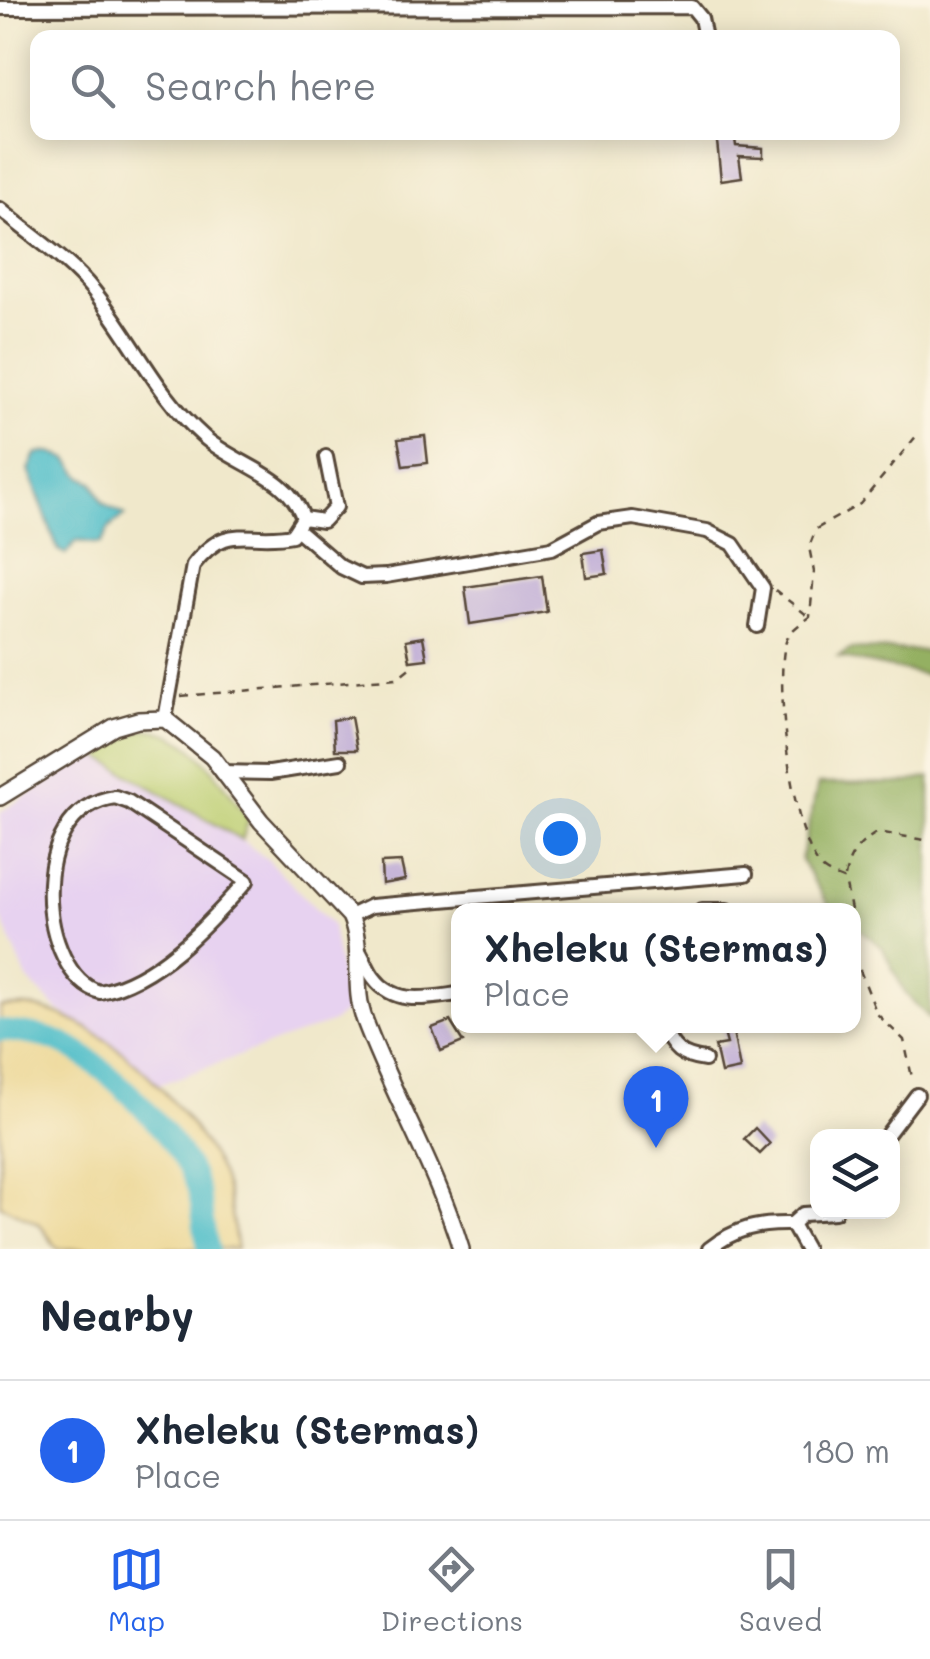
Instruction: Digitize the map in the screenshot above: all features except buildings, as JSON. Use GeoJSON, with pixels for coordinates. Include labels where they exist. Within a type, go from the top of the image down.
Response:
{"type":"FeatureCollection","features":[{"type":"Feature","properties":{"kind":"main road"},"geometry":{"type":"LineString","coordinates":[[0,797],[114,728],[138,720],[165,720],[198,744],[261,821],[350,916],[358,949],[356,990],[364,1018],[434,1175],[461,1249]]}},
{"type":"Feature","properties":{"kind":"street"},"geometry":{"type":"LineString","coordinates":[[0,8],[695,4],[703,30]]}},
{"type":"Feature","properties":{"kind":"street"},"geometry":{"type":"LineString","coordinates":[[0,210],[91,288],[176,410],[222,451],[282,487],[300,524],[320,552],[362,577],[456,566],[552,548],[598,523],[633,518],[707,531],[733,544],[764,588],[757,626]]}},
{"type":"Feature","properties":{"kind":"street"},"geometry":{"type":"LineString","coordinates":[[165,720],[193,564],[219,540],[251,533],[283,536],[300,524],[323,521],[336,507],[326,457]]}},
{"type":"Feature","properties":{"kind":"street"},"geometry":{"type":"LineString","coordinates":[[222,772],[270,772],[340,762]]}},
{"type":"Feature","properties":{"kind":"street"},"geometry":{"type":"LineString","coordinates":[[102,799],[128,802],[247,881],[186,942],[150,970],[120,988],[100,992],[90,988],[70,966],[51,918],[54,854],[64,827],[82,808],[102,799]]}},
{"type":"Feature","properties":{"kind":"street"},"geometry":{"type":"LineString","coordinates":[[350,916],[371,906],[746,874]]}},
{"type":"Feature","properties":{"kind":"street"},"geometry":{"type":"LineString","coordinates":[[358,949],[370,973],[389,995],[451,994]]}},
{"type":"Feature","properties":{"kind":"street"},"geometry":{"type":"LineString","coordinates":[[666,1033],[675,1050],[686,1058],[705,1060]]}},
{"type":"Feature","properties":{"kind":"street"},"geometry":{"type":"LineString","coordinates":[[891,1129],[916,1096]]}},
{"type":"Feature","properties":{"kind":"street"},"geometry":{"type":"LineString","coordinates":[[709,1249],[736,1228],[792,1224],[810,1214]]}},
{"type":"Feature","properties":{"kind":"street"},"geometry":{"type":"LineString","coordinates":[[792,1224],[806,1249]]}},
{"type":"Feature","properties":{"kind":"path"},"geometry":{"type":"LineString","coordinates":[[845,880],[824,870],[816,860],[788,776],[791,760],[782,727],[784,645],[790,632],[810,617],[814,572],[809,547],[816,529],[860,504],[918,434]]}},
{"type":"Feature","properties":{"kind":"path"},"geometry":{"type":"LineString","coordinates":[[764,588],[771,587],[810,617]]}},
{"type":"Feature","properties":{"kind":"path"},"geometry":{"type":"LineString","coordinates":[[170,697],[397,678],[412,666]]}},
{"type":"Feature","properties":{"kind":"path"},"geometry":{"type":"LineString","coordinates":[[849,903],[845,880],[848,859],[860,843],[878,832],[930,841]]}},
{"type":"Feature","properties":{"kind":"path"},"geometry":{"type":"LineString","coordinates":[[861,973],[877,1014],[904,1040],[916,1096]]}},
{"type":"Feature","properties":{"kind":"shaded area"},"geometry":{"type":"Polygon","coordinates":[[[94,754],[242,840],[267,859],[332,925],[346,1011],[333,1022],[158,1085],[104,1037],[59,1011],[27,979],[0,915],[0,812],[94,754]]]}},
{"type":"Feature","properties":{"kind":"green space"},"geometry":{"type":"Polygon","coordinates":[[[852,649],[930,651],[930,676],[838,657],[852,649]]]}},
{"type":"Feature","properties":{"kind":"green space"},"geometry":{"type":"Polygon","coordinates":[[[146,729],[179,739],[206,762],[249,819],[242,840],[94,754],[120,736],[146,729]]]}},
{"type":"Feature","properties":{"kind":"green space"},"geometry":{"type":"Polygon","coordinates":[[[930,777],[930,1019],[905,993],[882,947],[861,930],[861,903],[827,903],[801,860],[818,784],[903,783],[930,777]]]}},
{"type":"Feature","properties":{"kind":"sand"},"geometry":{"type":"Polygon","coordinates":[[[25,1006],[83,1026],[110,1043],[161,1088],[217,1165],[228,1195],[237,1249],[58,1249],[39,1224],[0,1205],[0,1007],[25,1006]]]}},
{"type":"Feature","properties":{"kind":"water"},"geometry":{"type":"Polygon","coordinates":[[[49,452],[68,459],[82,477],[93,482],[103,503],[125,515],[109,528],[101,544],[76,541],[66,554],[58,550],[29,470],[36,454],[49,452]]]}},
{"type":"Feature","properties":{"kind":"waterway"},"geometry":{"type":"LineString","coordinates":[[0,1030],[47,1038],[73,1049],[135,1099],[186,1162],[200,1197],[209,1249]]}},
{"type":"Feature","properties":{"kind":"place","name":"Xheleku (Stermas)"},"geometry":{"type":"Point","coordinates":[656,1148]}}]}
